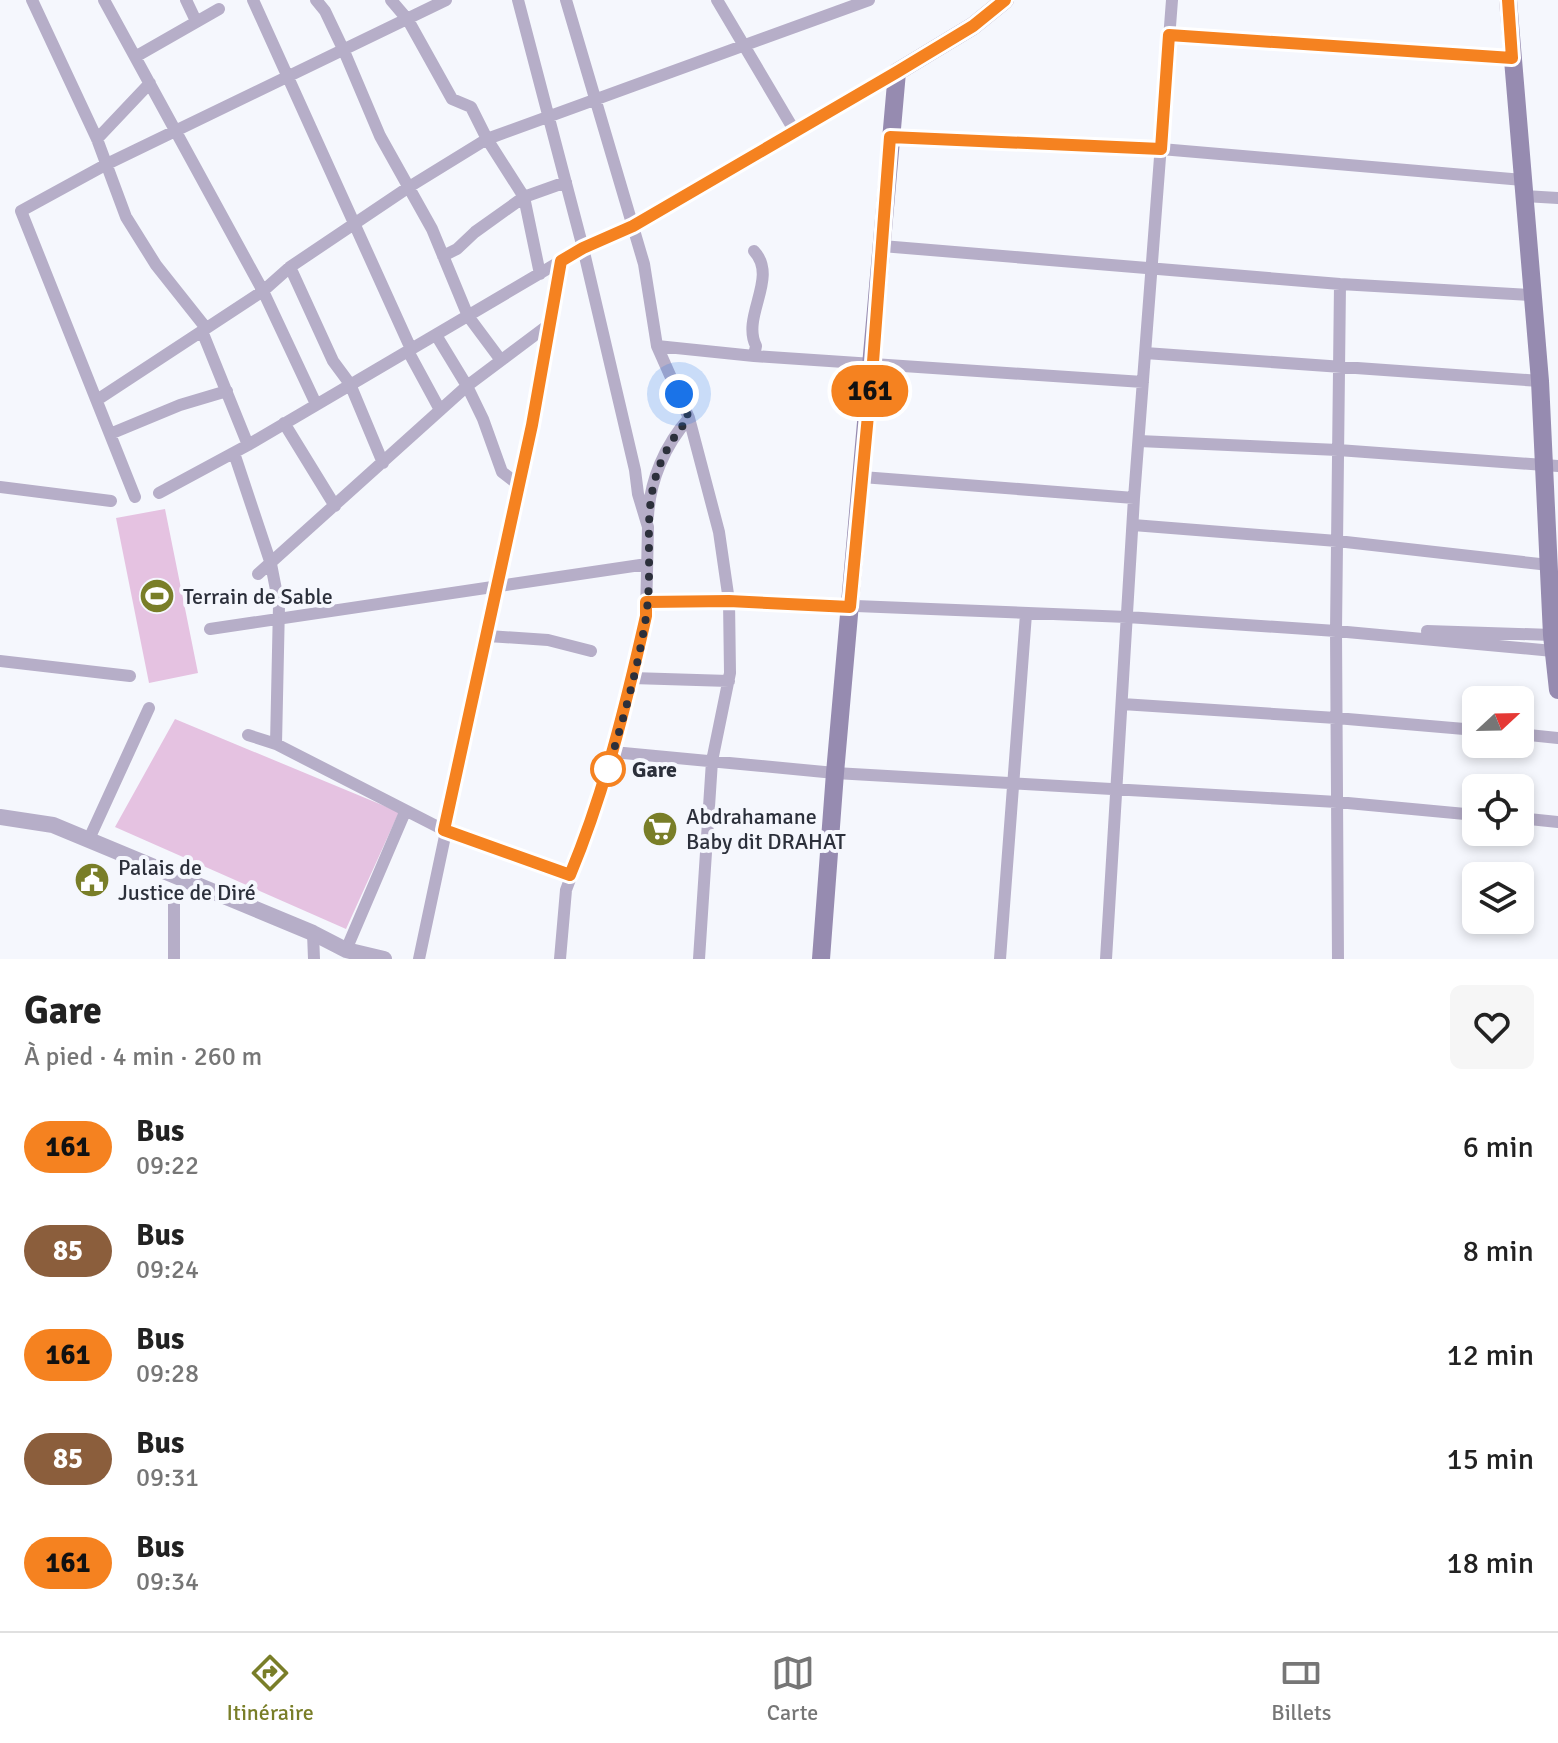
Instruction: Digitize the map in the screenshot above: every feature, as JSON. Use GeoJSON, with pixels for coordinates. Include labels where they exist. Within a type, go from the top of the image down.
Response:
{"type":"FeatureCollection","features":[{"type":"Feature","properties":{"kind":"main road"},"geometry":{"type":"LineString","coordinates":[[821,959],[897,72],[973,26],[1005,0]]}},
{"type":"Feature","properties":{"kind":"main road"},"geometry":{"type":"LineString","coordinates":[[1508,0],[1532,295],[1551,466],[1549,565],[1558,690]]}},
{"type":"Feature","properties":{"kind":"street"},"geometry":{"type":"LineString","coordinates":[[32,0],[97,139],[126,217],[156,265],[204,329],[248,445]]}},
{"type":"Feature","properties":{"kind":"street"},"geometry":{"type":"LineString","coordinates":[[104,0],[263,291],[316,404]]}},
{"type":"Feature","properties":{"kind":"street"},"geometry":{"type":"LineString","coordinates":[[186,0],[196,21]]}},
{"type":"Feature","properties":{"kind":"street"},"geometry":{"type":"LineString","coordinates":[[253,0],[409,350],[440,410]]}},
{"type":"Feature","properties":{"kind":"street"},"geometry":{"type":"LineString","coordinates":[[316,0],[325,11],[380,136],[443,256],[468,316],[500,359]]}},
{"type":"Feature","properties":{"kind":"street"},"geometry":{"type":"LineString","coordinates":[[391,0],[408,20],[452,99],[471,107],[487,139],[524,197],[540,274]]}},
{"type":"Feature","properties":{"kind":"street"},"geometry":{"type":"LineString","coordinates":[[135,497],[21,211],[107,164],[446,0]]}},
{"type":"Feature","properties":{"kind":"street"},"geometry":{"type":"LineString","coordinates":[[518,0],[583,248],[648,527]]}},
{"type":"Feature","properties":{"kind":"street"},"geometry":{"type":"LineString","coordinates":[[566,0],[644,264],[657,346],[689,418],[719,532],[729,601],[729,681],[712,761],[699,959]]}},
{"type":"Feature","properties":{"kind":"street"},"geometry":{"type":"LineString","coordinates":[[717,0],[794,130]]}},
{"type":"Feature","properties":{"kind":"street"},"geometry":{"type":"LineString","coordinates":[[97,400],[263,291],[290,267],[409,187],[487,139],[869,0]]}},
{"type":"Feature","properties":{"kind":"street"},"geometry":{"type":"LineString","coordinates":[[1106,959],[1134,498],[1172,0]]}},
{"type":"Feature","properties":{"kind":"street"},"geometry":{"type":"LineString","coordinates":[[135,57],[219,9]]}},
{"type":"Feature","properties":{"kind":"street"},"geometry":{"type":"LineString","coordinates":[[1169,35],[1512,58]]}},
{"type":"Feature","properties":{"kind":"street"},"geometry":{"type":"LineString","coordinates":[[159,493],[248,445],[583,248],[633,226],[897,72]]}},
{"type":"Feature","properties":{"kind":"street"},"geometry":{"type":"LineString","coordinates":[[97,139],[150,83]]}},
{"type":"Feature","properties":{"kind":"street"},"geometry":{"type":"LineString","coordinates":[[890,137],[1161,149],[1524,188],[1558,198]]}},
{"type":"Feature","properties":{"kind":"street"},"geometry":{"type":"LineString","coordinates":[[443,256],[457,249],[524,197],[566,182]]}},
{"type":"Feature","properties":{"kind":"street"},"geometry":{"type":"LineString","coordinates":[[882,246],[1340,284],[1532,295]]}},
{"type":"Feature","properties":{"kind":"street"},"geometry":{"type":"LineString","coordinates":[[754,251],[761,259],[764,275],[751,336],[756,346],[754,356]]}},
{"type":"Feature","properties":{"kind":"street"},"geometry":{"type":"LineString","coordinates":[[419,959],[443,851],[444,830],[499,584],[561,261]]}},
{"type":"Feature","properties":{"kind":"street"},"geometry":{"type":"LineString","coordinates":[[290,267],[333,361],[350,384],[383,463]]}},
{"type":"Feature","properties":{"kind":"street"},"geometry":{"type":"LineString","coordinates":[[1338,959],[1336,631],[1340,284]]}},
{"type":"Feature","properties":{"kind":"street"},"geometry":{"type":"LineString","coordinates":[[258,574],[467,386],[551,323]]}},
{"type":"Feature","properties":{"kind":"street"},"geometry":{"type":"LineString","coordinates":[[436,335],[483,419],[502,472],[519,485]]}},
{"type":"Feature","properties":{"kind":"street"},"geometry":{"type":"LineString","coordinates":[[657,346],[754,356],[873,362],[915,368],[1143,382]]}},
{"type":"Feature","properties":{"kind":"street"},"geometry":{"type":"LineString","coordinates":[[1145,353],[1540,381]]}},
{"type":"Feature","properties":{"kind":"street"},"geometry":{"type":"LineString","coordinates":[[110,434],[180,405],[227,391]]}},
{"type":"Feature","properties":{"kind":"street"},"geometry":{"type":"LineString","coordinates":[[560,959],[566,890],[613,752],[646,616],[649,498],[671,439],[689,418]]}},
{"type":"Feature","properties":{"kind":"street"},"geometry":{"type":"LineString","coordinates":[[284,423],[335,506]]}},
{"type":"Feature","properties":{"kind":"street"},"geometry":{"type":"LineString","coordinates":[[1139,441],[1338,450],[1551,466]]}},
{"type":"Feature","properties":{"kind":"street"},"geometry":{"type":"LineString","coordinates":[[234,453],[271,564],[279,605],[276,744]]}},
{"type":"Feature","properties":{"kind":"street"},"geometry":{"type":"LineString","coordinates":[[862,477],[1134,498]]}},
{"type":"Feature","properties":{"kind":"street"},"geometry":{"type":"LineString","coordinates":[[0,487],[111,501]]}},
{"type":"Feature","properties":{"kind":"street"},"geometry":{"type":"LineString","coordinates":[[1133,525],[1337,541],[1549,565]]}},
{"type":"Feature","properties":{"kind":"street"},"geometry":{"type":"LineString","coordinates":[[210,629],[647,564]]}},
{"type":"Feature","properties":{"kind":"street"},"geometry":{"type":"LineString","coordinates":[[646,602],[729,601],[1127,617],[1553,643]]}},
{"type":"Feature","properties":{"kind":"street"},"geometry":{"type":"LineString","coordinates":[[1000,959],[1026,614]]}},
{"type":"Feature","properties":{"kind":"street"},"geometry":{"type":"LineString","coordinates":[[1398,631],[1553,643]]}},
{"type":"Feature","properties":{"kind":"street"},"geometry":{"type":"LineString","coordinates":[[488,636],[548,640],[591,651]]}},
{"type":"Feature","properties":{"kind":"street"},"geometry":{"type":"LineString","coordinates":[[0,661],[130,676]]}},
{"type":"Feature","properties":{"kind":"street"},"geometry":{"type":"LineString","coordinates":[[632,678],[729,681]]}},
{"type":"Feature","properties":{"kind":"street"},"geometry":{"type":"LineString","coordinates":[[1122,704],[1462,729]]}},
{"type":"Feature","properties":{"kind":"street"},"geometry":{"type":"LineString","coordinates":[[89,839],[149,708]]}},
{"type":"Feature","properties":{"kind":"street"},"geometry":{"type":"LineString","coordinates":[[248,735],[276,744],[444,830],[570,875]]}},
{"type":"Feature","properties":{"kind":"street"},"geometry":{"type":"LineString","coordinates":[[1534,735],[1558,738]]}},
{"type":"Feature","properties":{"kind":"street"},"geometry":{"type":"LineString","coordinates":[[613,752],[835,773],[1337,802],[1462,814]]}},
{"type":"Feature","properties":{"kind":"street"},"geometry":{"type":"LineString","coordinates":[[346,950],[405,812]]}},
{"type":"Feature","properties":{"kind":"street"},"geometry":{"type":"LineString","coordinates":[[0,817],[53,825],[313,933],[346,950],[384,959]]}},
{"type":"Feature","properties":{"kind":"street"},"geometry":{"type":"LineString","coordinates":[[1534,819],[1558,822]]}},
{"type":"Feature","properties":{"kind":"street"},"geometry":{"type":"LineString","coordinates":[[174,897],[174,959]]}},
{"type":"Feature","properties":{"kind":"street"},"geometry":{"type":"LineString","coordinates":[[313,933],[314,959]]}},
{"type":"Feature","properties":{"kind":"shaded area","name":"Terrain de Sable"},"geometry":{"type":"Polygon","coordinates":[[[165,509],[198,673],[149,683],[116,518],[165,509]]]}},
{"type":"Feature","properties":{"kind":"shaded area"},"geometry":{"type":"Polygon","coordinates":[[[175,719],[399,812],[346,929],[115,827],[175,719]]]}},
{"type":"Feature","properties":{"kind":"bus line","name":"161"},"geometry":{"type":"LineString","coordinates":[[1005,0],[973,26],[897,72],[633,226],[561,261],[532,425],[444,830],[570,875],[588,831],[618,737],[646,616],[646,602],[729,601],[850,607],[890,137],[1161,149],[1169,35],[1512,58],[1508,0]]}},
{"type":"Feature","properties":{"kind":"place","name":"Terrain de Sable"},"geometry":{"type":"Point","coordinates":[157,596]}},
{"type":"Feature","properties":{"kind":"place","name":"Gare"},"geometry":{"type":"Point","coordinates":[608,769]}},
{"type":"Feature","properties":{"kind":"place","name":"Abdrahamane Baby dit DRAHAT"},"geometry":{"type":"Point","coordinates":[660,829]}},
{"type":"Feature","properties":{"kind":"place","name":"Palais de Justice de Diré"},"geometry":{"type":"Point","coordinates":[92,880]}},
{"type":"Feature","properties":{"kind":"route"},"geometry":{"type":"LineString","coordinates":[[608,769],[605,778],[618,737],[646,616],[649,498],[671,439],[689,418],[679,394]]}}]}
